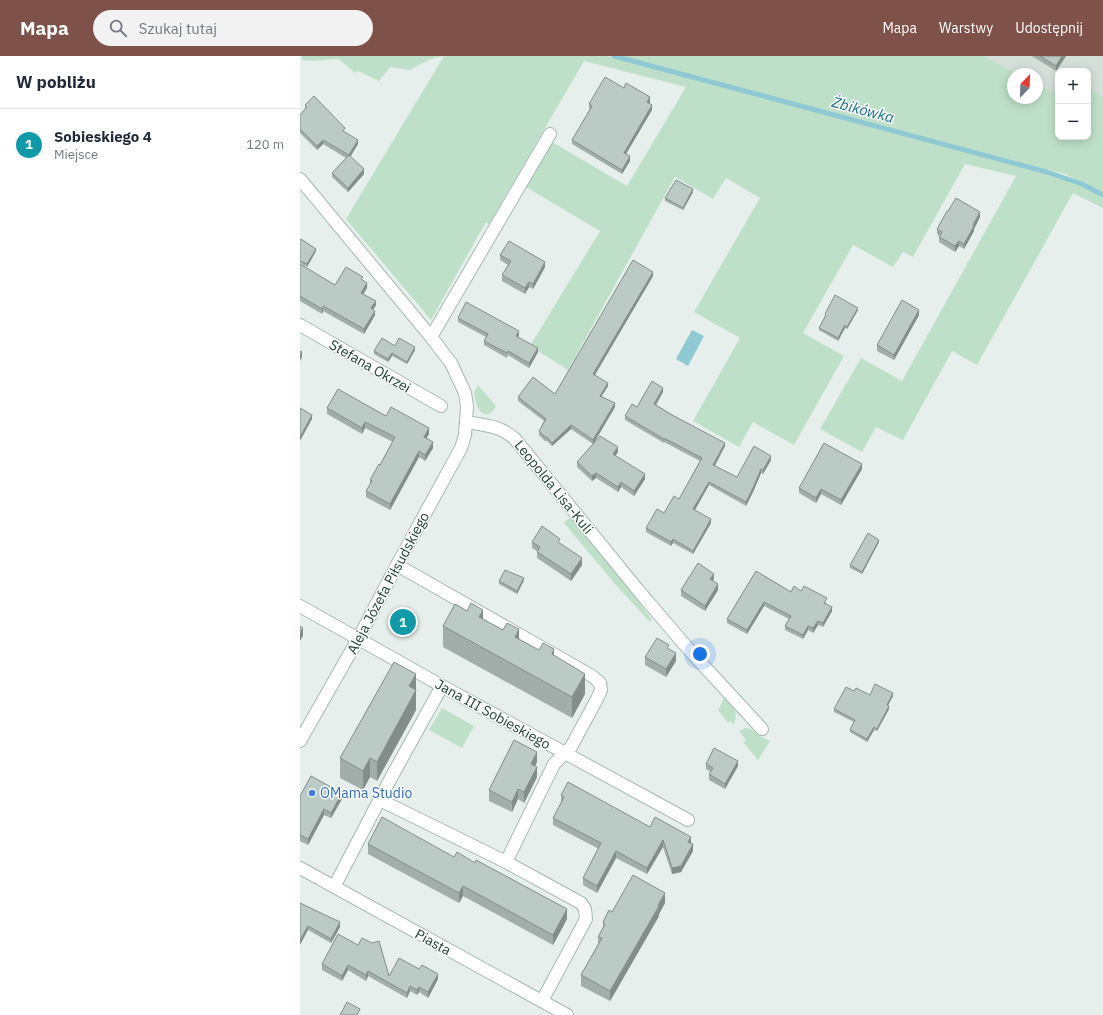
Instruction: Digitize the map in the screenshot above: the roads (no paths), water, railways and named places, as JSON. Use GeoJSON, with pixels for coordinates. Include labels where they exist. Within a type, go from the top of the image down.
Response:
{"type":"FeatureCollection","features":[{"type":"Feature","properties":{"kind":"street"},"geometry":{"type":"LineString","coordinates":[[431,337],[550,134]]}},
{"type":"Feature","properties":{"kind":"street"},"geometry":{"type":"LineString","coordinates":[[300,179],[451,363],[465,393],[467,406],[466,422]]}},
{"type":"Feature","properties":{"kind":"street","name":"Stefana Okrzei"},"geometry":{"type":"LineString","coordinates":[[300,325],[441,406]]}},
{"type":"Feature","properties":{"kind":"street","name":"Aleja Józefa Piłsudskiego"},"geometry":{"type":"LineString","coordinates":[[300,741],[358,639],[461,448],[465,435],[466,422]]}},
{"type":"Feature","properties":{"kind":"street","name":"Leopolda Lisa-Kuli"},"geometry":{"type":"LineString","coordinates":[[466,422],[498,428],[505,431],[515,440],[690,651],[762,729]]}},
{"type":"Feature","properties":{"kind":"street"},"geometry":{"type":"LineString","coordinates":[[397,565],[592,676],[600,683],[601,690],[597,699],[571,747],[554,764],[506,862]]}},
{"type":"Feature","properties":{"kind":"street","name":"Jana III Sobieskiego"},"geometry":{"type":"LineString","coordinates":[[300,606],[442,686],[688,820]]}},
{"type":"Feature","properties":{"kind":"street"},"geometry":{"type":"LineString","coordinates":[[334,887],[398,764],[442,686]]}},
{"type":"Feature","properties":{"kind":"street"},"geometry":{"type":"LineString","coordinates":[[380,800],[506,862],[575,899],[586,909],[586,919],[542,1001]]}},
{"type":"Feature","properties":{"kind":"street","name":"Piasta"},"geometry":{"type":"LineString","coordinates":[[300,868],[567,1015]]}},
{"type":"Feature","properties":{"kind":"water"},"geometry":{"type":"Polygon","coordinates":[[[692,330],[704,336],[688,366],[676,359],[692,330]]]}},
{"type":"Feature","properties":{"kind":"waterway","name":"Żbikówka"},"geometry":{"type":"LineString","coordinates":[[614,56],[1047,172],[1082,184],[1103,195]]}},
{"type":"Feature","properties":{"kind":"place","name":"Sobieskiego 4"},"geometry":{"type":"Point","coordinates":[403,622]}},
{"type":"Feature","properties":{"kind":"place","name":"OMama Studio"},"geometry":{"type":"Point","coordinates":[312,793]}}]}
